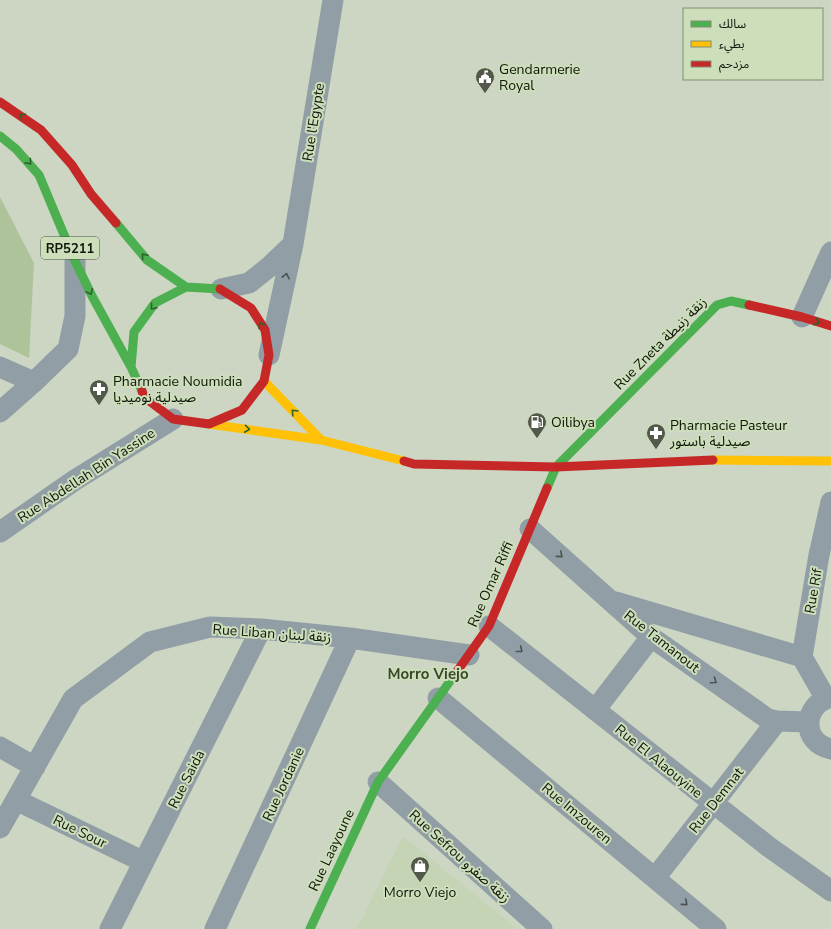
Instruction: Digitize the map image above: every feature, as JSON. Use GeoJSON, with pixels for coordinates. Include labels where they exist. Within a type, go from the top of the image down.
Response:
{"type":"FeatureCollection","features":[{"type":"Feature","properties":{"kind":"street","name":"Rue l'Egypte"},"geometry":{"type":"LineString","coordinates":[[269,355],[293,244],[333,0]]}},
{"type":"Feature","properties":{"kind":"street"},"geometry":{"type":"LineString","coordinates":[[0,102],[42,130],[72,165],[91,194],[147,260],[186,287]]}},
{"type":"Feature","properties":{"kind":"street","name":"RP5211"},"geometry":{"type":"LineString","coordinates":[[0,136],[16,148],[39,175],[75,261],[92,296],[132,368]]}},
{"type":"Feature","properties":{"kind":"street"},"geometry":{"type":"LineString","coordinates":[[293,244],[269,267],[248,283],[221,289],[186,287],[154,303],[134,332],[132,368],[144,397],[173,419],[321,440],[414,464],[556,467],[694,460],[831,462]]}},
{"type":"Feature","properties":{"kind":"street"},"geometry":{"type":"LineString","coordinates":[[802,317],[831,252]]}},
{"type":"Feature","properties":{"kind":"street"},"geometry":{"type":"LineString","coordinates":[[0,412],[68,349],[74,316],[75,261]]}},
{"type":"Feature","properties":{"kind":"street"},"geometry":{"type":"LineString","coordinates":[[209,424],[242,410],[264,381],[269,355],[265,330],[251,308],[221,289]]}},
{"type":"Feature","properties":{"kind":"street","name":"Rue Zneta زنقة زنيطة"},"geometry":{"type":"LineString","coordinates":[[556,467],[717,305],[730,301],[802,317],[831,326]]}},
{"type":"Feature","properties":{"kind":"street"},"geometry":{"type":"LineString","coordinates":[[0,367],[34,382]]}},
{"type":"Feature","properties":{"kind":"street"},"geometry":{"type":"LineString","coordinates":[[264,381],[321,440]]}},
{"type":"Feature","properties":{"kind":"street","name":"Rue Abdellah Bin Yassine"},"geometry":{"type":"LineString","coordinates":[[0,532],[74,480],[173,419]]}},
{"type":"Feature","properties":{"kind":"street","name":"Rue Omar Riffi"},"geometry":{"type":"LineString","coordinates":[[378,782],[490,626],[556,467]]}},
{"type":"Feature","properties":{"kind":"street","name":"Rue Rif"},"geometry":{"type":"LineString","coordinates":[[802,657],[825,556],[831,502]]}},
{"type":"Feature","properties":{"kind":"street","name":"Rue Tamanout"},"geometry":{"type":"LineString","coordinates":[[530,529],[652,637],[768,719],[777,721],[809,722]]}},
{"type":"Feature","properties":{"kind":"street"},"geometry":{"type":"LineString","coordinates":[[612,600],[802,657],[828,698],[817,704],[811,712],[809,722],[810,732],[814,740],[820,746],[831,750]]}},
{"type":"Feature","properties":{"kind":"street","name":"Rue El Alaouyine"},"geometry":{"type":"LineString","coordinates":[[490,626],[713,804],[769,847],[831,891]]}},
{"type":"Feature","properties":{"kind":"street","name":"Rue Liban زنقة لبنان"},"geometry":{"type":"LineString","coordinates":[[0,828],[73,699],[150,642],[210,627],[261,629],[350,638],[469,654]]}},
{"type":"Feature","properties":{"kind":"street","name":"Rue Saida"},"geometry":{"type":"LineString","coordinates":[[110,929],[261,629]]}},
{"type":"Feature","properties":{"kind":"street"},"geometry":{"type":"LineString","coordinates":[[595,710],[652,637]]}},
{"type":"Feature","properties":{"kind":"street","name":"Rue Jordanie"},"geometry":{"type":"LineString","coordinates":[[215,929],[350,638]]}},
{"type":"Feature","properties":{"kind":"street","name":"Rue Imzouren"},"geometry":{"type":"LineString","coordinates":[[438,698],[716,929]]}},
{"type":"Feature","properties":{"kind":"street","name":"Rue Demnat"},"geometry":{"type":"LineString","coordinates":[[655,878],[777,721]]}},
{"type":"Feature","properties":{"kind":"street"},"geometry":{"type":"LineString","coordinates":[[0,747],[34,767]]}},
{"type":"Feature","properties":{"kind":"street","name":"Rue Laayoune"},"geometry":{"type":"LineString","coordinates":[[310,929],[378,782]]}},
{"type":"Feature","properties":{"kind":"street","name":"Rue Sefrou زنقة صفرو"},"geometry":{"type":"LineString","coordinates":[[378,782],[542,929]]}},
{"type":"Feature","properties":{"kind":"street","name":"Rue Sour"},"geometry":{"type":"LineString","coordinates":[[16,800],[144,862]]}},
{"type":"Feature","properties":{"kind":"shaded area"},"geometry":{"type":"Polygon","coordinates":[[[0,197],[34,263],[29,358],[0,344],[0,197]]]}},
{"type":"Feature","properties":{"kind":"shaded area","name":"Morro Viejo"},"geometry":{"type":"Polygon","coordinates":[[[403,836],[517,929],[357,929],[403,836]]]}},
{"type":"Feature","properties":{"kind":"traffic: fast"},"geometry":{"type":"LineString","coordinates":[[0,136],[16,149],[39,175],[75,261],[92,296],[131,367],[142,391]]}},
{"type":"Feature","properties":{"kind":"traffic: fast"},"geometry":{"type":"LineString","coordinates":[[116,223],[147,260],[186,287]]}},
{"type":"Feature","properties":{"kind":"traffic: fast"},"geometry":{"type":"LineString","coordinates":[[131,367],[134,332],[155,303],[186,287],[220,289]]}},
{"type":"Feature","properties":{"kind":"traffic: fast"},"geometry":{"type":"LineString","coordinates":[[547,488],[556,467],[717,305],[731,301],[749,305]]}},
{"type":"Feature","properties":{"kind":"traffic: fast"},"geometry":{"type":"LineString","coordinates":[[310,929],[378,782],[458,670]]}},
{"type":"Feature","properties":{"kind":"traffic: slow"},"geometry":{"type":"LineString","coordinates":[[264,381],[321,440]]}},
{"type":"Feature","properties":{"kind":"traffic: slow"},"geometry":{"type":"LineString","coordinates":[[209,424],[321,440],[404,461]]}},
{"type":"Feature","properties":{"kind":"traffic: slow"},"geometry":{"type":"LineString","coordinates":[[713,460],[831,461]]}},
{"type":"Feature","properties":{"kind":"traffic: jam"},"geometry":{"type":"LineString","coordinates":[[0,102],[41,130],[72,165],[91,194],[116,223]]}},
{"type":"Feature","properties":{"kind":"traffic: jam"},"geometry":{"type":"LineString","coordinates":[[142,391],[144,397],[173,419],[209,424],[242,410],[264,381],[269,355],[265,330],[251,308],[220,289]]}},
{"type":"Feature","properties":{"kind":"traffic: jam"},"geometry":{"type":"LineString","coordinates":[[749,305],[802,317],[831,326]]}},
{"type":"Feature","properties":{"kind":"traffic: jam"},"geometry":{"type":"LineString","coordinates":[[404,461],[414,464],[556,467],[713,460]]}},
{"type":"Feature","properties":{"kind":"traffic: jam"},"geometry":{"type":"LineString","coordinates":[[458,670],[489,626],[547,488]]}},
{"type":"Feature","properties":{"kind":"place","name":"Gendarmerie Royal"},"geometry":{"type":"Point","coordinates":[485,94]}},
{"type":"Feature","properties":{"kind":"place","name":"Pharmacie Noumidia صيدلية نوميديا"},"geometry":{"type":"Point","coordinates":[99,406]}},
{"type":"Feature","properties":{"kind":"place","name":"Oilibya"},"geometry":{"type":"Point","coordinates":[537,439]}},
{"type":"Feature","properties":{"kind":"place","name":"Pharmacie Pasteur صيدلية باستور"},"geometry":{"type":"Point","coordinates":[656,450]}},
{"type":"Feature","properties":{"kind":"place","name":"Morro Viejo"},"geometry":{"type":"Point","coordinates":[420,883]}},
{"type":"Feature","properties":{"kind":"district","name":"Morro Viejo"},"geometry":{"type":"Point","coordinates":[428,674]}}]}
